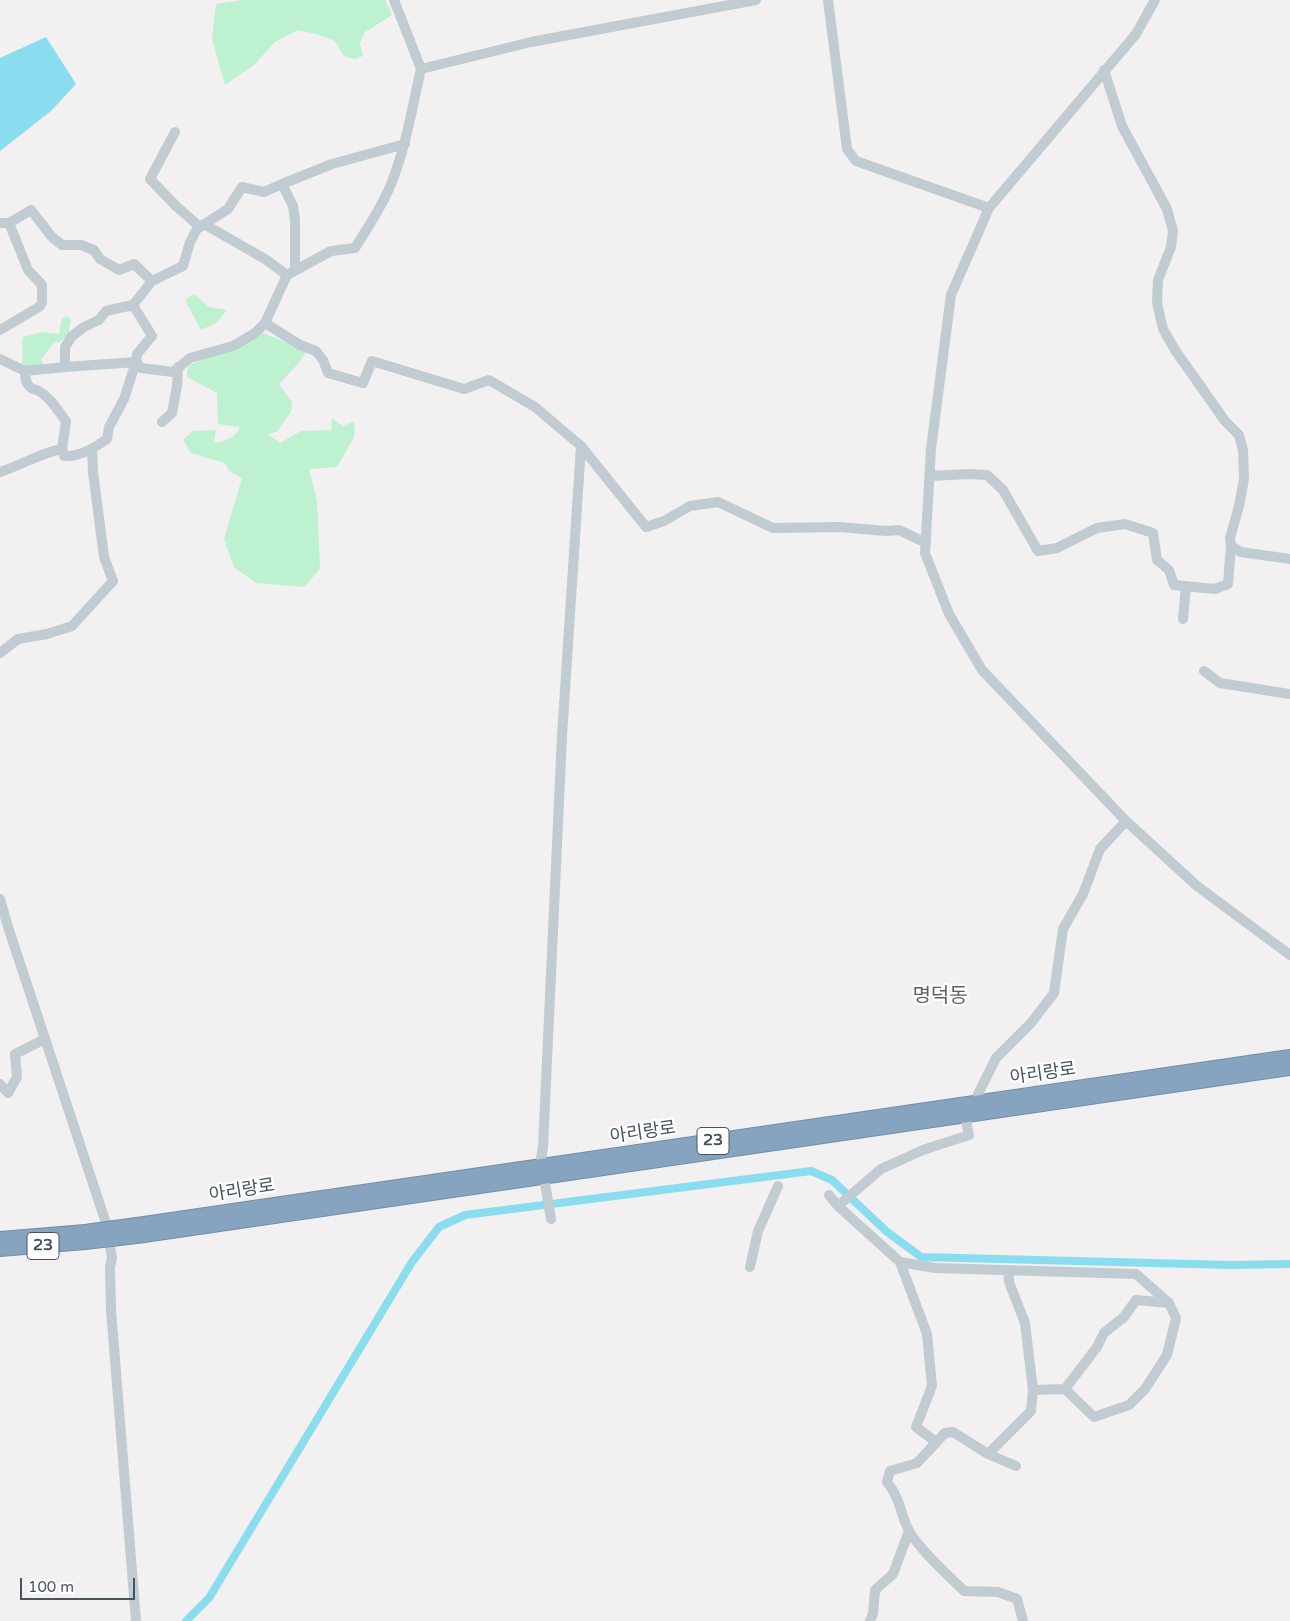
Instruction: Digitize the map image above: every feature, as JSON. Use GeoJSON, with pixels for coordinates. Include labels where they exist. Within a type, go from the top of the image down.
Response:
{"type":"FeatureCollection","features":[{"type":"Feature","properties":{"kind":"highway","name":"아리랑로"},"geometry":{"type":"LineString","coordinates":[[137,1231],[1290,1058]]}},
{"type":"Feature","properties":{"kind":"highway","name":"아리랑로"},"geometry":{"type":"LineString","coordinates":[[0,1249],[1290,1068]]}},
{"type":"Feature","properties":{"kind":"highway","name":"아리랑로"},"geometry":{"type":"LineString","coordinates":[[0,1239],[85,1237]]}},
{"type":"Feature","properties":{"kind":"street"},"geometry":{"type":"LineString","coordinates":[[291,273],[331,251],[355,248],[376,214],[390,185],[405,144],[421,68],[394,0]]}},
{"type":"Feature","properties":{"kind":"street"},"geometry":{"type":"LineString","coordinates":[[421,68],[531,42],[756,0]]}},
{"type":"Feature","properties":{"kind":"street"},"geometry":{"type":"LineString","coordinates":[[828,0],[847,149],[856,162],[989,208]]}},
{"type":"Feature","properties":{"kind":"street"},"geometry":{"type":"LineString","coordinates":[[1155,0],[1136,34],[989,208],[951,295],[931,449],[925,553],[949,614],[982,670],[1126,820],[1197,886],[1290,955]]}},
{"type":"Feature","properties":{"kind":"street"},"geometry":{"type":"LineString","coordinates":[[930,476],[987,475],[1003,490],[1038,551],[1057,548],[1097,528],[1125,524],[1153,533],[1157,560],[1170,570],[1174,586],[1215,589],[1228,584],[1230,538],[1244,478],[1243,450],[1239,435],[1225,421],[1175,350],[1163,329],[1158,303],[1158,280],[1171,247],[1173,231],[1168,209],[1122,126],[1104,70]]}},
{"type":"Feature","properties":{"kind":"street"},"geometry":{"type":"LineString","coordinates":[[175,132],[150,180],[176,206],[202,226],[291,273]]}},
{"type":"Feature","properties":{"kind":"street"},"geometry":{"type":"LineString","coordinates":[[66,367],[65,347],[72,336],[84,327],[100,320],[106,311],[133,305],[152,281],[183,266],[190,242],[197,228],[228,209],[242,187],[264,192],[332,164],[405,144]]}},
{"type":"Feature","properties":{"kind":"street"},"geometry":{"type":"LineString","coordinates":[[136,362],[141,368],[173,372],[190,358],[233,346],[255,334],[266,323],[291,273],[296,220],[293,206],[282,184]]}},
{"type":"Feature","properties":{"kind":"street"},"geometry":{"type":"LineString","coordinates":[[0,330],[27,312],[39,307],[42,303],[42,286],[28,270],[5,223],[31,210],[52,237],[62,245],[82,245],[94,250],[100,259],[119,270],[134,264],[152,281]]}},
{"type":"Feature","properties":{"kind":"street"},"geometry":{"type":"LineString","coordinates":[[25,371],[27,385],[33,390],[38,390],[49,400],[66,421],[62,449],[64,456],[73,457],[92,449],[107,439],[109,426],[124,400],[137,354],[152,336],[133,305]]}},
{"type":"Feature","properties":{"kind":"street"},"geometry":{"type":"LineString","coordinates":[[266,323],[300,345],[316,351],[323,360],[328,373],[363,383],[372,361],[464,389],[489,380],[535,407],[581,446],[646,527],[664,521],[690,506],[718,502],[773,528],[840,527],[899,530],[926,543]]}},
{"type":"Feature","properties":{"kind":"street"},"geometry":{"type":"LineString","coordinates":[[0,359],[25,371],[136,362]]}},
{"type":"Feature","properties":{"kind":"street"},"geometry":{"type":"LineString","coordinates":[[162,422],[172,413],[178,367]]}},
{"type":"Feature","properties":{"kind":"street"},"geometry":{"type":"LineString","coordinates":[[541,1158],[544,1147],[562,736],[581,446]]}},
{"type":"Feature","properties":{"kind":"street"},"geometry":{"type":"LineString","coordinates":[[0,472],[18,466],[45,452],[62,449]]}},
{"type":"Feature","properties":{"kind":"street"},"geometry":{"type":"LineString","coordinates":[[0,653],[18,639],[72,626],[113,581],[104,558],[93,472],[92,449]]}},
{"type":"Feature","properties":{"kind":"street"},"geometry":{"type":"LineString","coordinates":[[1231,546],[1241,552],[1290,558]]}},
{"type":"Feature","properties":{"kind":"street"},"geometry":{"type":"LineString","coordinates":[[1183,619],[1186,586]]}},
{"type":"Feature","properties":{"kind":"street"},"geometry":{"type":"LineString","coordinates":[[1204,671],[1220,683],[1290,694]]}},
{"type":"Feature","properties":{"kind":"street"},"geometry":{"type":"LineString","coordinates":[[978,1094],[996,1058],[1031,1023],[1054,993],[1063,929],[1083,894],[1100,849],[1126,820]]}},
{"type":"Feature","properties":{"kind":"street"},"geometry":{"type":"LineString","coordinates":[[0,898],[8,928],[101,1203],[109,1240],[112,1258],[110,1267],[111,1310],[136,1621]]}},
{"type":"Feature","properties":{"kind":"street"},"geometry":{"type":"LineString","coordinates":[[0,1084],[8,1093],[17,1077],[15,1054],[46,1039]]}},
{"type":"Feature","properties":{"kind":"street"},"geometry":{"type":"LineString","coordinates":[[840,1204],[881,1169],[923,1150],[969,1136],[966,1121]]}},
{"type":"Feature","properties":{"kind":"street"},"geometry":{"type":"LineString","coordinates":[[545,1183],[550,1217]]}},
{"type":"Feature","properties":{"kind":"street"},"geometry":{"type":"LineString","coordinates":[[750,1267],[758,1231],[778,1186]]}},
{"type":"Feature","properties":{"kind":"street"},"geometry":{"type":"LineString","coordinates":[[829,1195],[900,1262],[927,1334],[932,1386],[916,1428],[936,1442]]}},
{"type":"Feature","properties":{"kind":"street"},"geometry":{"type":"LineString","coordinates":[[900,1262],[935,1268],[1136,1274],[1169,1303],[1176,1318],[1167,1355],[1145,1389],[1129,1405],[1094,1416],[1065,1389],[1033,1390]]}},
{"type":"Feature","properties":{"kind":"street"},"geometry":{"type":"LineString","coordinates":[[988,1454],[1031,1411],[1033,1390],[1025,1323],[1009,1282],[1008,1270]]}},
{"type":"Feature","properties":{"kind":"street"},"geometry":{"type":"LineString","coordinates":[[1065,1389],[1097,1347],[1104,1333],[1124,1317],[1136,1300],[1169,1303]]}},
{"type":"Feature","properties":{"kind":"street"},"geometry":{"type":"LineString","coordinates":[[1016,1466],[988,1454],[953,1432],[945,1433],[918,1463],[890,1471],[887,1482],[895,1493],[909,1531],[964,1591],[998,1592],[1017,1600],[1023,1621]]}},
{"type":"Feature","properties":{"kind":"street"},"geometry":{"type":"LineString","coordinates":[[870,1621],[873,1614],[875,1590],[892,1574],[909,1531]]}},
{"type":"Feature","properties":{"kind":"green space"},"geometry":{"type":"Polygon","coordinates":[[[242,0],[385,0],[392,15],[365,32],[360,43],[363,56],[355,59],[344,56],[335,41],[298,30],[275,42],[254,65],[225,85],[212,39],[216,4],[242,0]]]}},
{"type":"Feature","properties":{"kind":"green space"},"geometry":{"type":"Polygon","coordinates":[[[194,294],[209,307],[227,310],[216,323],[201,330],[185,300],[194,294]]]}},
{"type":"Feature","properties":{"kind":"green space"},"geometry":{"type":"Polygon","coordinates":[[[68,316],[71,320],[68,335],[60,342],[54,343],[41,359],[43,364],[26,369],[22,363],[23,337],[42,332],[59,334],[62,318],[68,316]]]}},
{"type":"Feature","properties":{"kind":"green space"},"geometry":{"type":"Polygon","coordinates":[[[263,333],[307,351],[279,384],[292,402],[291,411],[277,432],[267,434],[280,443],[301,431],[331,430],[332,418],[343,426],[355,421],[354,437],[337,467],[309,469],[317,501],[320,569],[304,587],[256,583],[234,567],[224,539],[242,478],[229,471],[225,463],[191,453],[183,440],[193,431],[216,430],[214,443],[233,436],[240,427],[218,424],[217,393],[187,377],[188,366],[263,333]]]}},
{"type":"Feature","properties":{"kind":"water"},"geometry":{"type":"Polygon","coordinates":[[[46,37],[76,84],[51,111],[0,151],[0,58],[46,37]]]}},
{"type":"Feature","properties":{"kind":"waterway"},"geometry":{"type":"LineString","coordinates":[[186,1621],[209,1598],[412,1262],[439,1227],[465,1215],[811,1171],[832,1180],[886,1231],[921,1257],[1231,1265],[1290,1264]]}},
{"type":"Feature","properties":{"kind":"district","name":"명덕동"},"geometry":{"type":"Point","coordinates":[940,997]}}]}
